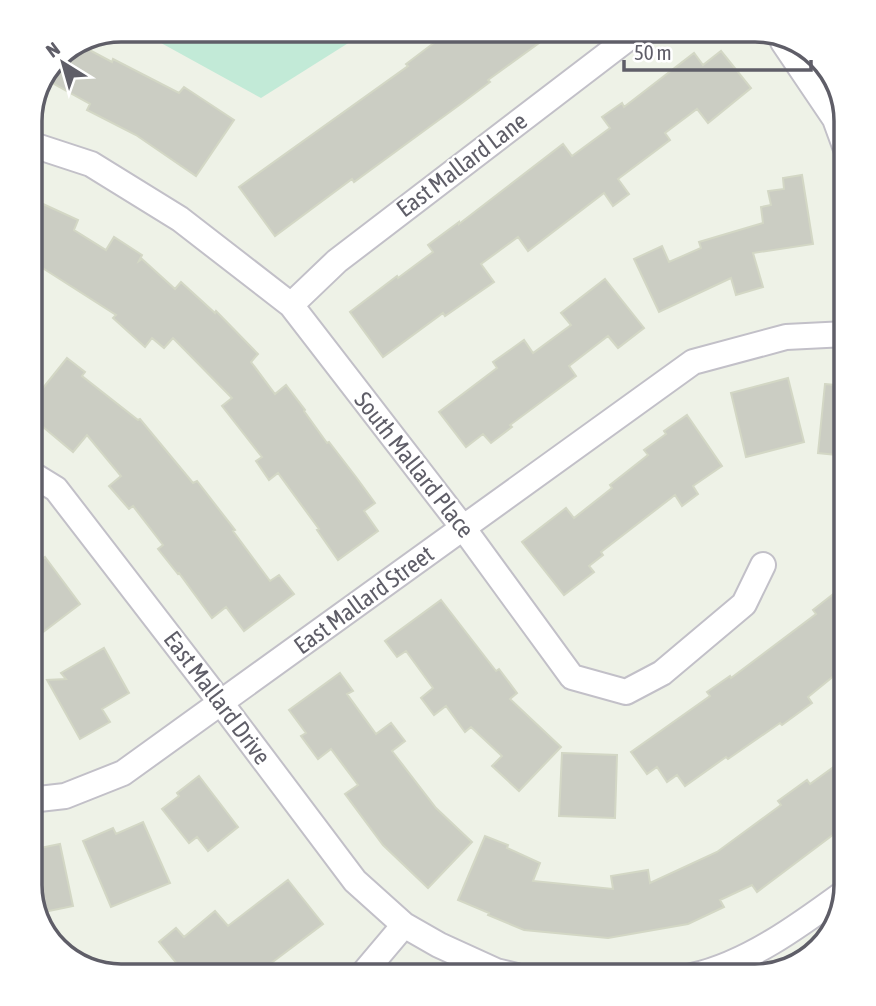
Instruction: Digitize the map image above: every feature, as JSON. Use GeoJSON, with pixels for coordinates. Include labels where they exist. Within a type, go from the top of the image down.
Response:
{"type":"FeatureCollection","features":[{"type":"Feature","properties":{"kind":"street","name":"East Mallard Lane"},"geometry":{"type":"LineString","coordinates":[[291,305],[337,261],[623,42]]}},
{"type":"Feature","properties":{"kind":"street"},"geometry":{"type":"LineString","coordinates":[[788,49],[834,117]]}},
{"type":"Feature","properties":{"kind":"street","name":"South Mallard Place"},"geometry":{"type":"LineString","coordinates":[[42,148],[90,164],[180,219],[291,305],[464,528],[572,677],[626,692],[662,673],[744,604],[763,565]]}},
{"type":"Feature","properties":{"kind":"street","name":"East Mallard Street"},"geometry":{"type":"LineString","coordinates":[[42,799],[65,796],[123,773],[693,362],[786,337],[834,335]]}},
{"type":"Feature","properties":{"kind":"street","name":"East Mallard Drive"},"geometry":{"type":"LineString","coordinates":[[42,480],[56,489],[355,881],[404,925],[481,964]]}},
{"type":"Feature","properties":{"kind":"street"},"geometry":{"type":"LineString","coordinates":[[728,964],[768,945],[832,901]]}},
{"type":"Feature","properties":{"kind":"street"},"geometry":{"type":"LineString","coordinates":[[371,964],[404,925]]}},
{"type":"Feature","properties":{"kind":"green space"},"geometry":{"type":"Polygon","coordinates":[[[159,42],[350,42],[261,98],[159,42]]]}},
{"type":"Feature","properties":{"kind":"building"},"geometry":{"type":"Polygon","coordinates":[[[435,42],[540,42],[354,182],[352,179],[275,236],[239,187],[408,66],[406,64],[435,42]]]}},
{"type":"Feature","properties":{"kind":"building"},"geometry":{"type":"Polygon","coordinates":[[[88,49],[179,93],[184,87],[234,120],[196,176],[136,135],[87,110],[90,104],[52,83],[65,65],[88,49]]]}},
{"type":"Feature","properties":{"kind":"building"},"geometry":{"type":"Polygon","coordinates":[[[721,51],[751,88],[708,123],[697,109],[665,133],[670,140],[618,179],[629,194],[613,206],[604,193],[528,251],[518,237],[481,264],[494,282],[445,316],[443,313],[383,357],[350,312],[433,252],[428,245],[563,144],[572,156],[610,128],[602,117],[622,103],[624,107],[694,53],[703,65],[721,51]]]}},
{"type":"Feature","properties":{"kind":"building"},"geometry":{"type":"Polygon","coordinates":[[[802,175],[813,244],[753,253],[763,287],[736,295],[731,278],[659,312],[634,259],[662,246],[669,262],[701,248],[699,242],[763,223],[761,207],[771,205],[768,191],[784,189],[783,178],[802,175]]]}},
{"type":"Feature","properties":{"kind":"building"},"geometry":{"type":"Polygon","coordinates":[[[42,204],[78,220],[74,230],[106,250],[114,237],[142,255],[139,261],[142,259],[175,289],[181,282],[215,313],[216,311],[258,354],[251,362],[275,394],[286,385],[327,443],[329,442],[356,477],[375,503],[364,511],[378,531],[338,560],[278,473],[269,480],[256,461],[262,457],[222,406],[232,398],[173,338],[164,348],[152,338],[145,347],[113,318],[116,315],[42,268],[42,204]]]}},
{"type":"Feature","properties":{"kind":"building"},"geometry":{"type":"Polygon","coordinates":[[[605,279],[644,328],[618,348],[608,336],[569,366],[576,376],[510,425],[512,427],[491,443],[483,434],[466,447],[439,412],[497,368],[493,362],[524,340],[533,353],[571,325],[561,313],[605,279]]]}},
{"type":"Feature","properties":{"kind":"building"},"geometry":{"type":"Polygon","coordinates":[[[67,358],[85,372],[82,376],[140,419],[193,483],[197,481],[270,581],[279,575],[294,594],[244,631],[226,607],[212,618],[158,549],[163,545],[133,506],[129,509],[109,486],[121,476],[87,435],[73,452],[42,426],[42,389],[67,358]]]}},
{"type":"Feature","properties":{"kind":"building"},"geometry":{"type":"Polygon","coordinates":[[[788,378],[804,442],[746,457],[731,393],[788,378]]]}},
{"type":"Feature","properties":{"kind":"building"},"geometry":{"type":"Polygon","coordinates":[[[825,384],[834,385],[834,455],[818,453],[825,384]]]}},
{"type":"Feature","properties":{"kind":"building"},"geometry":{"type":"Polygon","coordinates":[[[687,415],[722,466],[693,486],[698,494],[682,506],[675,495],[601,552],[603,555],[589,566],[594,572],[564,595],[522,542],[566,508],[574,518],[648,455],[644,450],[666,434],[664,431],[687,415]]]}},
{"type":"Feature","properties":{"kind":"building"},"geometry":{"type":"Polygon","coordinates":[[[45,557],[80,604],[42,633],[42,559],[45,557]]]}},
{"type":"Feature","properties":{"kind":"building"},"geometry":{"type":"Polygon","coordinates":[[[834,593],[834,676],[808,697],[812,703],[685,786],[677,775],[667,782],[657,767],[647,774],[631,752],[710,696],[707,692],[730,676],[731,678],[816,614],[813,610],[834,593]]]}},
{"type":"Feature","properties":{"kind":"building"},"geometry":{"type":"Polygon","coordinates":[[[441,600],[496,671],[499,669],[517,693],[510,699],[561,747],[519,791],[492,766],[502,756],[471,727],[465,732],[446,706],[434,715],[421,698],[433,688],[406,651],[397,657],[385,641],[441,600]]]}},
{"type":"Feature","properties":{"kind":"building"},"geometry":{"type":"Polygon","coordinates":[[[104,648],[129,693],[102,709],[110,722],[80,739],[47,680],[66,679],[61,673],[104,648]]]}},
{"type":"Feature","properties":{"kind":"building"},"geometry":{"type":"Polygon","coordinates":[[[340,673],[353,691],[347,694],[376,734],[391,723],[405,741],[392,751],[436,808],[472,842],[428,888],[383,845],[345,794],[358,785],[331,749],[318,759],[301,736],[306,733],[289,710],[340,673]]]}},
{"type":"Feature","properties":{"kind":"building"},"geometry":{"type":"Polygon","coordinates":[[[562,753],[617,755],[615,818],[559,816],[562,753]]]}},
{"type":"Feature","properties":{"kind":"building"},"geometry":{"type":"Polygon","coordinates":[[[834,767],[834,834],[757,892],[752,885],[720,900],[724,907],[688,924],[608,938],[524,930],[458,900],[485,836],[540,863],[533,881],[613,889],[611,876],[648,870],[650,883],[717,852],[781,805],[778,801],[807,780],[810,784],[834,767]]]}},
{"type":"Feature","properties":{"kind":"building"},"geometry":{"type":"Polygon","coordinates":[[[199,776],[238,827],[208,851],[197,837],[189,843],[162,809],[199,776]]]}},
{"type":"Feature","properties":{"kind":"building"},"geometry":{"type":"Polygon","coordinates":[[[143,822],[170,883],[111,907],[83,841],[113,828],[116,834],[143,822]]]}},
{"type":"Feature","properties":{"kind":"building"},"geometry":{"type":"Polygon","coordinates":[[[60,844],[73,906],[47,911],[42,885],[42,848],[60,844]]]}},
{"type":"Feature","properties":{"kind":"building"},"geometry":{"type":"Polygon","coordinates":[[[288,880],[323,924],[270,964],[177,964],[159,942],[176,928],[184,937],[215,911],[228,926],[288,880]]]}}]}
